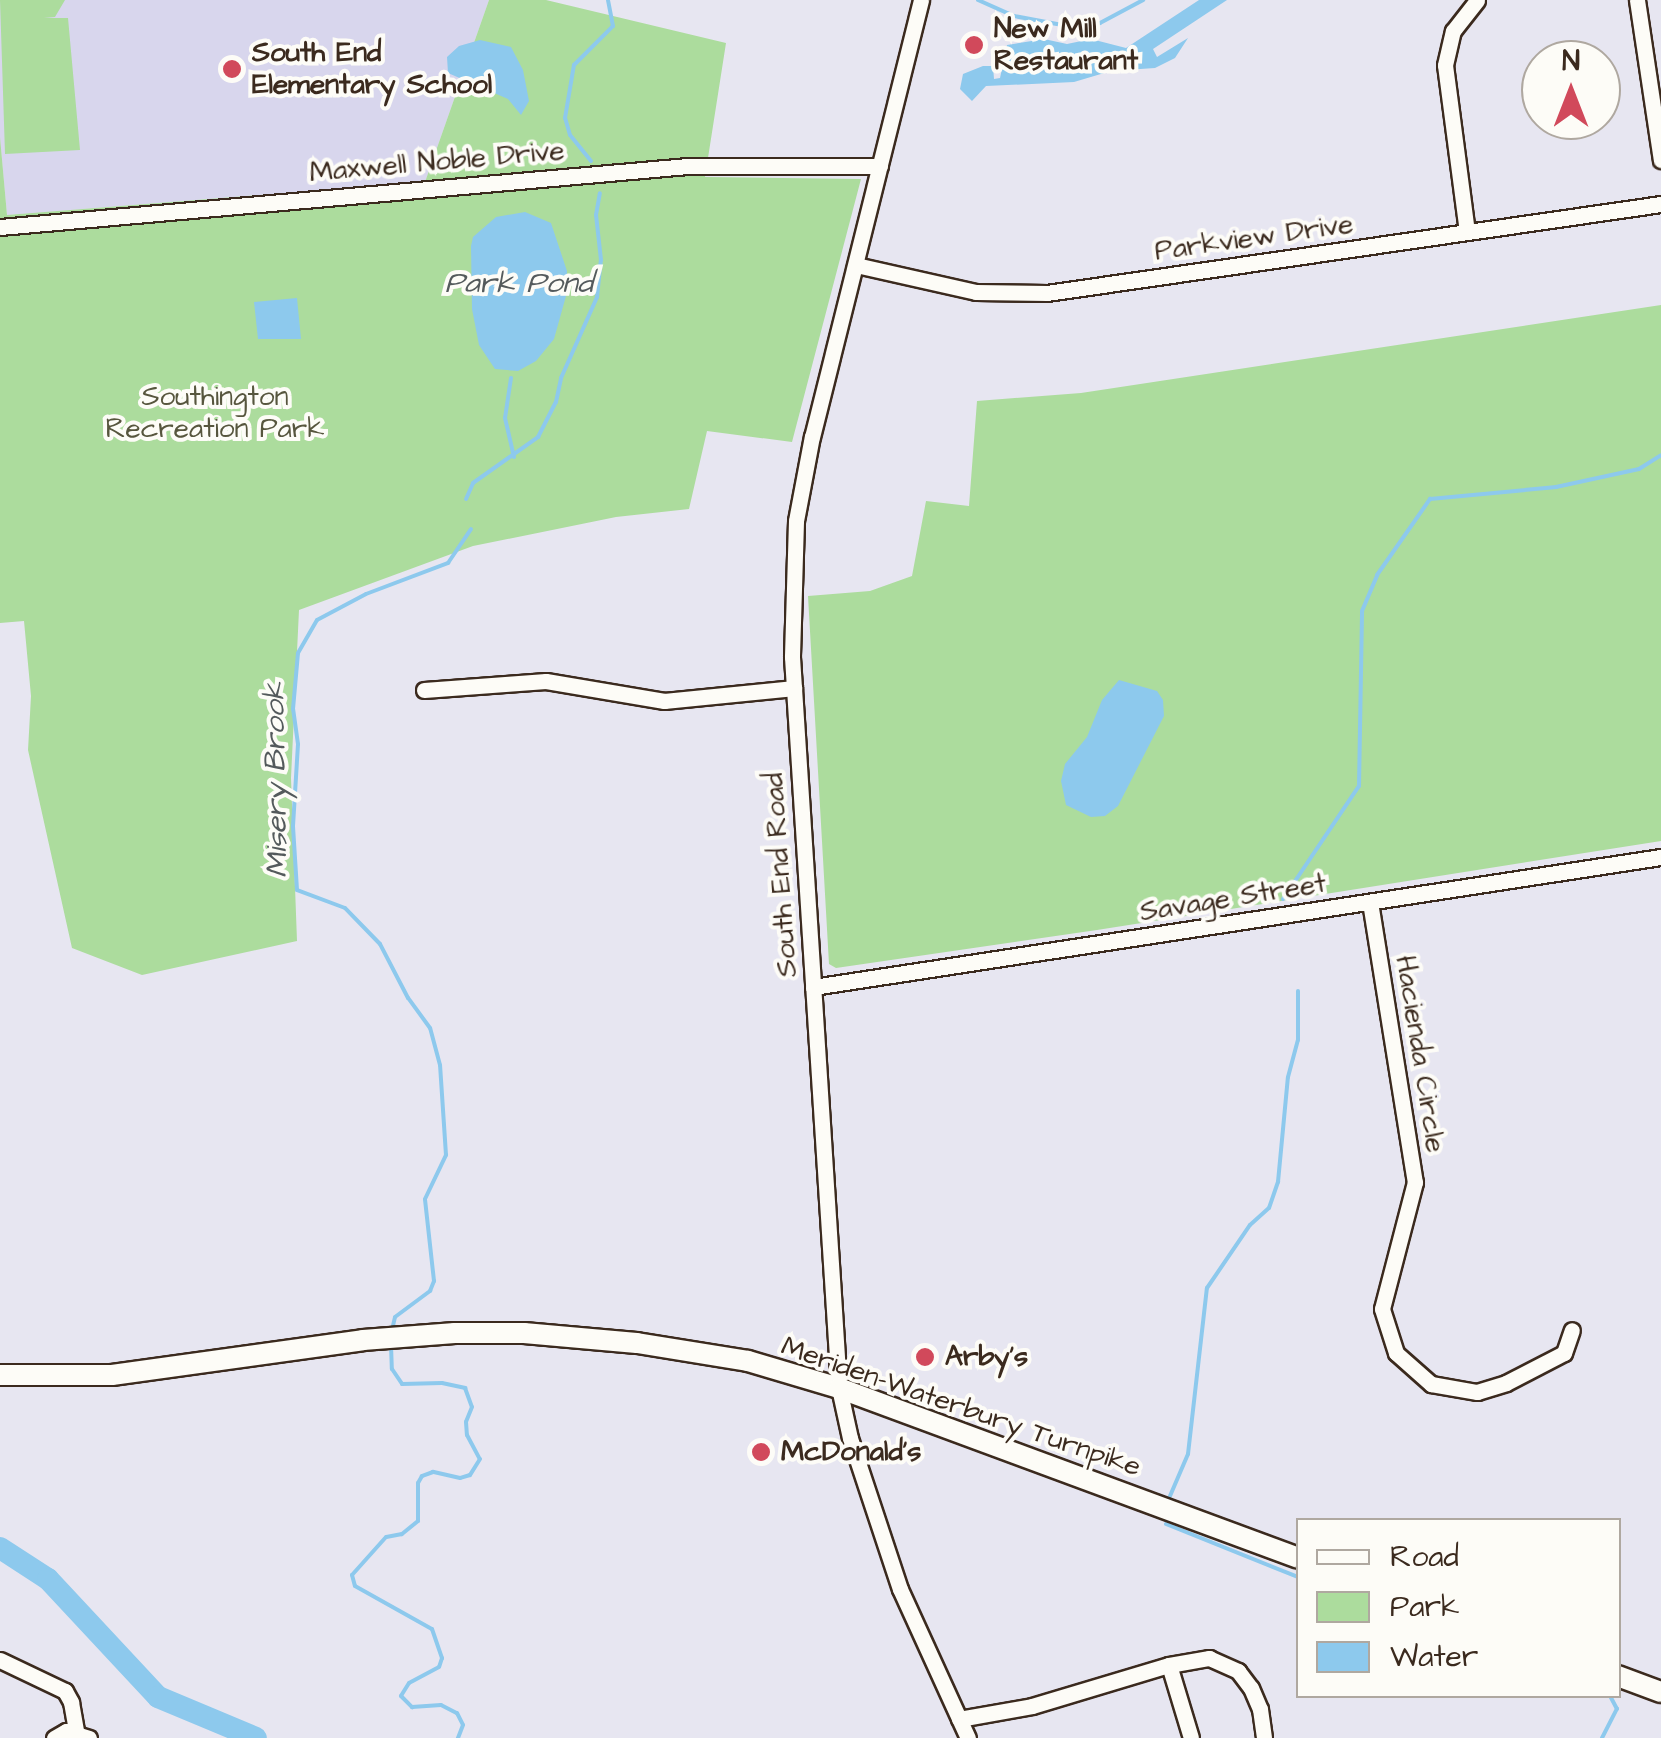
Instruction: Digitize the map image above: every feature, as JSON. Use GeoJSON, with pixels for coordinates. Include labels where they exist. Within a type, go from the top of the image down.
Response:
{"type":"FeatureCollection","features":[{"type":"Feature","properties":{"kind":"main road","name":"Meriden-Waterbury Turnpike"},"geometry":{"type":"LineString","coordinates":[[0,1375],[112,1375],[392,1337],[524,1333],[621,1341],[748,1361],[839,1388],[1296,1557]]}},
{"type":"Feature","properties":{"kind":"main road"},"geometry":{"type":"LineString","coordinates":[[1621,1677],[1661,1692]]}},
{"type":"Feature","properties":{"kind":"street","name":"South End Road"},"geometry":{"type":"LineString","coordinates":[[921,0],[812,436],[796,521],[791,592],[839,1388],[850,1438],[900,1590],[968,1738]]}},
{"type":"Feature","properties":{"kind":"street"},"geometry":{"type":"LineString","coordinates":[[1466,232],[1445,65],[1453,32],[1477,0]]}},
{"type":"Feature","properties":{"kind":"street"},"geometry":{"type":"LineString","coordinates":[[1638,0],[1661,160]]}},
{"type":"Feature","properties":{"kind":"street","name":"Maxwell Noble Drive"},"geometry":{"type":"LineString","coordinates":[[0,226],[687,166],[880,166]]}},
{"type":"Feature","properties":{"kind":"street","name":"Parkview Drive"},"geometry":{"type":"LineString","coordinates":[[856,265],[976,292],[1013,295],[1661,204]]}},
{"type":"Feature","properties":{"kind":"street"},"geometry":{"type":"LineString","coordinates":[[424,690],[546,681],[664,700],[794,688]]}},
{"type":"Feature","properties":{"kind":"street","name":"Savage Street"},"geometry":{"type":"LineString","coordinates":[[813,987],[1661,857]]}},
{"type":"Feature","properties":{"kind":"street","name":"Hacienda Circle"},"geometry":{"type":"LineString","coordinates":[[1370,902],[1415,1182],[1382,1309],[1396,1353],[1430,1384],[1477,1392],[1506,1383],[1564,1353],[1572,1330]]}},
{"type":"Feature","properties":{"kind":"street"},"geometry":{"type":"LineString","coordinates":[[959,1719],[1081,1694],[1169,1665],[1208,1658],[1238,1672],[1260,1709],[1264,1738]]}},
{"type":"Feature","properties":{"kind":"street"},"geometry":{"type":"LineString","coordinates":[[0,1660],[64,1691],[72,1702],[82,1735],[54,1738]]}},
{"type":"Feature","properties":{"kind":"street"},"geometry":{"type":"LineString","coordinates":[[1169,1665],[1192,1738]]}},
{"type":"Feature","properties":{"kind":"shaded area","name":"South End Elementary School"},"geometry":{"type":"Polygon","coordinates":[[[0,0],[489,0],[425,182],[7,215],[0,137],[0,0]]]}},
{"type":"Feature","properties":{"kind":"green space"},"geometry":{"type":"Polygon","coordinates":[[[0,0],[65,0],[55,17],[44,18],[68,18],[80,150],[5,154],[0,0]]]}},
{"type":"Feature","properties":{"kind":"green space","name":"Southington Recreation Park"},"geometry":{"type":"Polygon","coordinates":[[[489,0],[546,0],[726,43],[705,177],[861,179],[792,442],[707,431],[689,509],[616,517],[473,546],[299,610],[291,778],[297,941],[142,975],[72,948],[28,750],[31,696],[24,621],[0,623],[0,137],[7,215],[425,182],[489,0]]]}},
{"type":"Feature","properties":{"kind":"green space"},"geometry":{"type":"Polygon","coordinates":[[[1661,305],[1661,841],[1097,930],[836,968],[829,964],[808,596],[870,591],[912,576],[926,501],[969,506],[977,401],[1081,393],[1661,305]]]}},
{"type":"Feature","properties":{"kind":"water"},"geometry":{"type":"Polygon","coordinates":[[[1199,0],[1227,0],[1153,49],[1157,57],[1188,38],[1175,58],[1155,68],[1111,71],[1074,82],[986,86],[972,101],[960,89],[963,74],[983,66],[993,66],[994,79],[1000,78],[1007,45],[1044,39],[1067,44],[1091,39],[1126,48],[1199,0]]]}},
{"type":"Feature","properties":{"kind":"water"},"geometry":{"type":"Polygon","coordinates":[[[480,40],[511,47],[523,70],[529,101],[521,115],[508,99],[448,73],[447,57],[459,46],[480,40]]]}},
{"type":"Feature","properties":{"kind":"water","name":"Park Pond"},"geometry":{"type":"Polygon","coordinates":[[[525,212],[551,223],[567,271],[566,296],[554,339],[536,361],[518,371],[495,369],[479,345],[472,309],[471,246],[473,237],[496,217],[525,212]]]}},
{"type":"Feature","properties":{"kind":"water"},"geometry":{"type":"Polygon","coordinates":[[[297,298],[301,339],[258,339],[254,302],[297,298]]]}},
{"type":"Feature","properties":{"kind":"water"},"geometry":{"type":"Polygon","coordinates":[[[1119,680],[1157,691],[1163,700],[1164,716],[1118,806],[1105,816],[1091,817],[1066,805],[1061,781],[1065,764],[1087,737],[1102,700],[1119,680]]]}},
{"type":"Feature","properties":{"kind":"waterway","name":"Misery Brook"},"geometry":{"type":"LineString","coordinates":[[591,161],[570,135],[565,118],[574,65],[613,26],[608,0]]}},
{"type":"Feature","properties":{"kind":"waterway","name":"Misery Brook"},"geometry":{"type":"LineString","coordinates":[[978,0],[1014,16],[1073,27],[1100,23],[1143,0]]}},
{"type":"Feature","properties":{"kind":"waterway","name":"Misery Brook"},"geometry":{"type":"LineString","coordinates":[[466,499],[473,483],[538,437],[556,402],[561,378],[597,297],[601,260],[596,215],[600,193]]}},
{"type":"Feature","properties":{"kind":"waterway"},"geometry":{"type":"LineString","coordinates":[[511,378],[505,418],[514,457]]}},
{"type":"Feature","properties":{"kind":"waterway"},"geometry":{"type":"LineString","coordinates":[[1283,899],[1359,786],[1362,611],[1377,575],[1430,499],[1556,487],[1639,469],[1661,455]]}},
{"type":"Feature","properties":{"kind":"waterway","name":"Misery Brook"},"geometry":{"type":"LineString","coordinates":[[392,1330],[395,1317],[430,1291],[434,1281],[425,1199],[446,1155],[440,1065],[430,1028],[408,998],[380,944],[345,908],[297,890],[293,826],[298,744],[293,709],[298,653],[317,620],[366,594],[448,563],[471,529]]}},
{"type":"Feature","properties":{"kind":"waterway"},"geometry":{"type":"LineString","coordinates":[[1170,1496],[1188,1454],[1207,1288],[1250,1225],[1269,1208],[1278,1182],[1288,1077],[1298,1040],[1298,991]]}},
{"type":"Feature","properties":{"kind":"waterway","name":"Misery Brook"},"geometry":{"type":"LineString","coordinates":[[391,1345],[392,1369],[402,1384],[442,1383],[465,1388],[472,1407],[466,1422],[467,1435],[480,1459],[470,1475],[460,1478],[433,1472],[422,1476],[418,1483],[418,1521],[402,1534],[386,1537],[352,1575],[355,1586],[432,1629],[442,1658],[439,1667],[409,1683],[401,1696],[412,1707],[441,1705],[457,1713],[463,1725],[458,1738]]}},
{"type":"Feature","properties":{"kind":"waterway"},"geometry":{"type":"LineString","coordinates":[[1166,1524],[1296,1576]]}},
{"type":"Feature","properties":{"kind":"waterway"},"geometry":{"type":"LineString","coordinates":[[0,1548],[48,1579],[158,1697],[256,1738]]}},
{"type":"Feature","properties":{"kind":"waterway"},"geometry":{"type":"LineString","coordinates":[[1602,1738],[1617,1709],[1611,1698]]}},
{"type":"Feature","properties":{"kind":"place","name":"New Mill Restaurant"},"geometry":{"type":"Point","coordinates":[974,45]}},
{"type":"Feature","properties":{"kind":"place","name":"South End Elementary School"},"geometry":{"type":"Point","coordinates":[232,69]}},
{"type":"Feature","properties":{"kind":"place","name":"Arby's"},"geometry":{"type":"Point","coordinates":[925,1357]}},
{"type":"Feature","properties":{"kind":"place","name":"McDonald's"},"geometry":{"type":"Point","coordinates":[761,1452]}}]}
